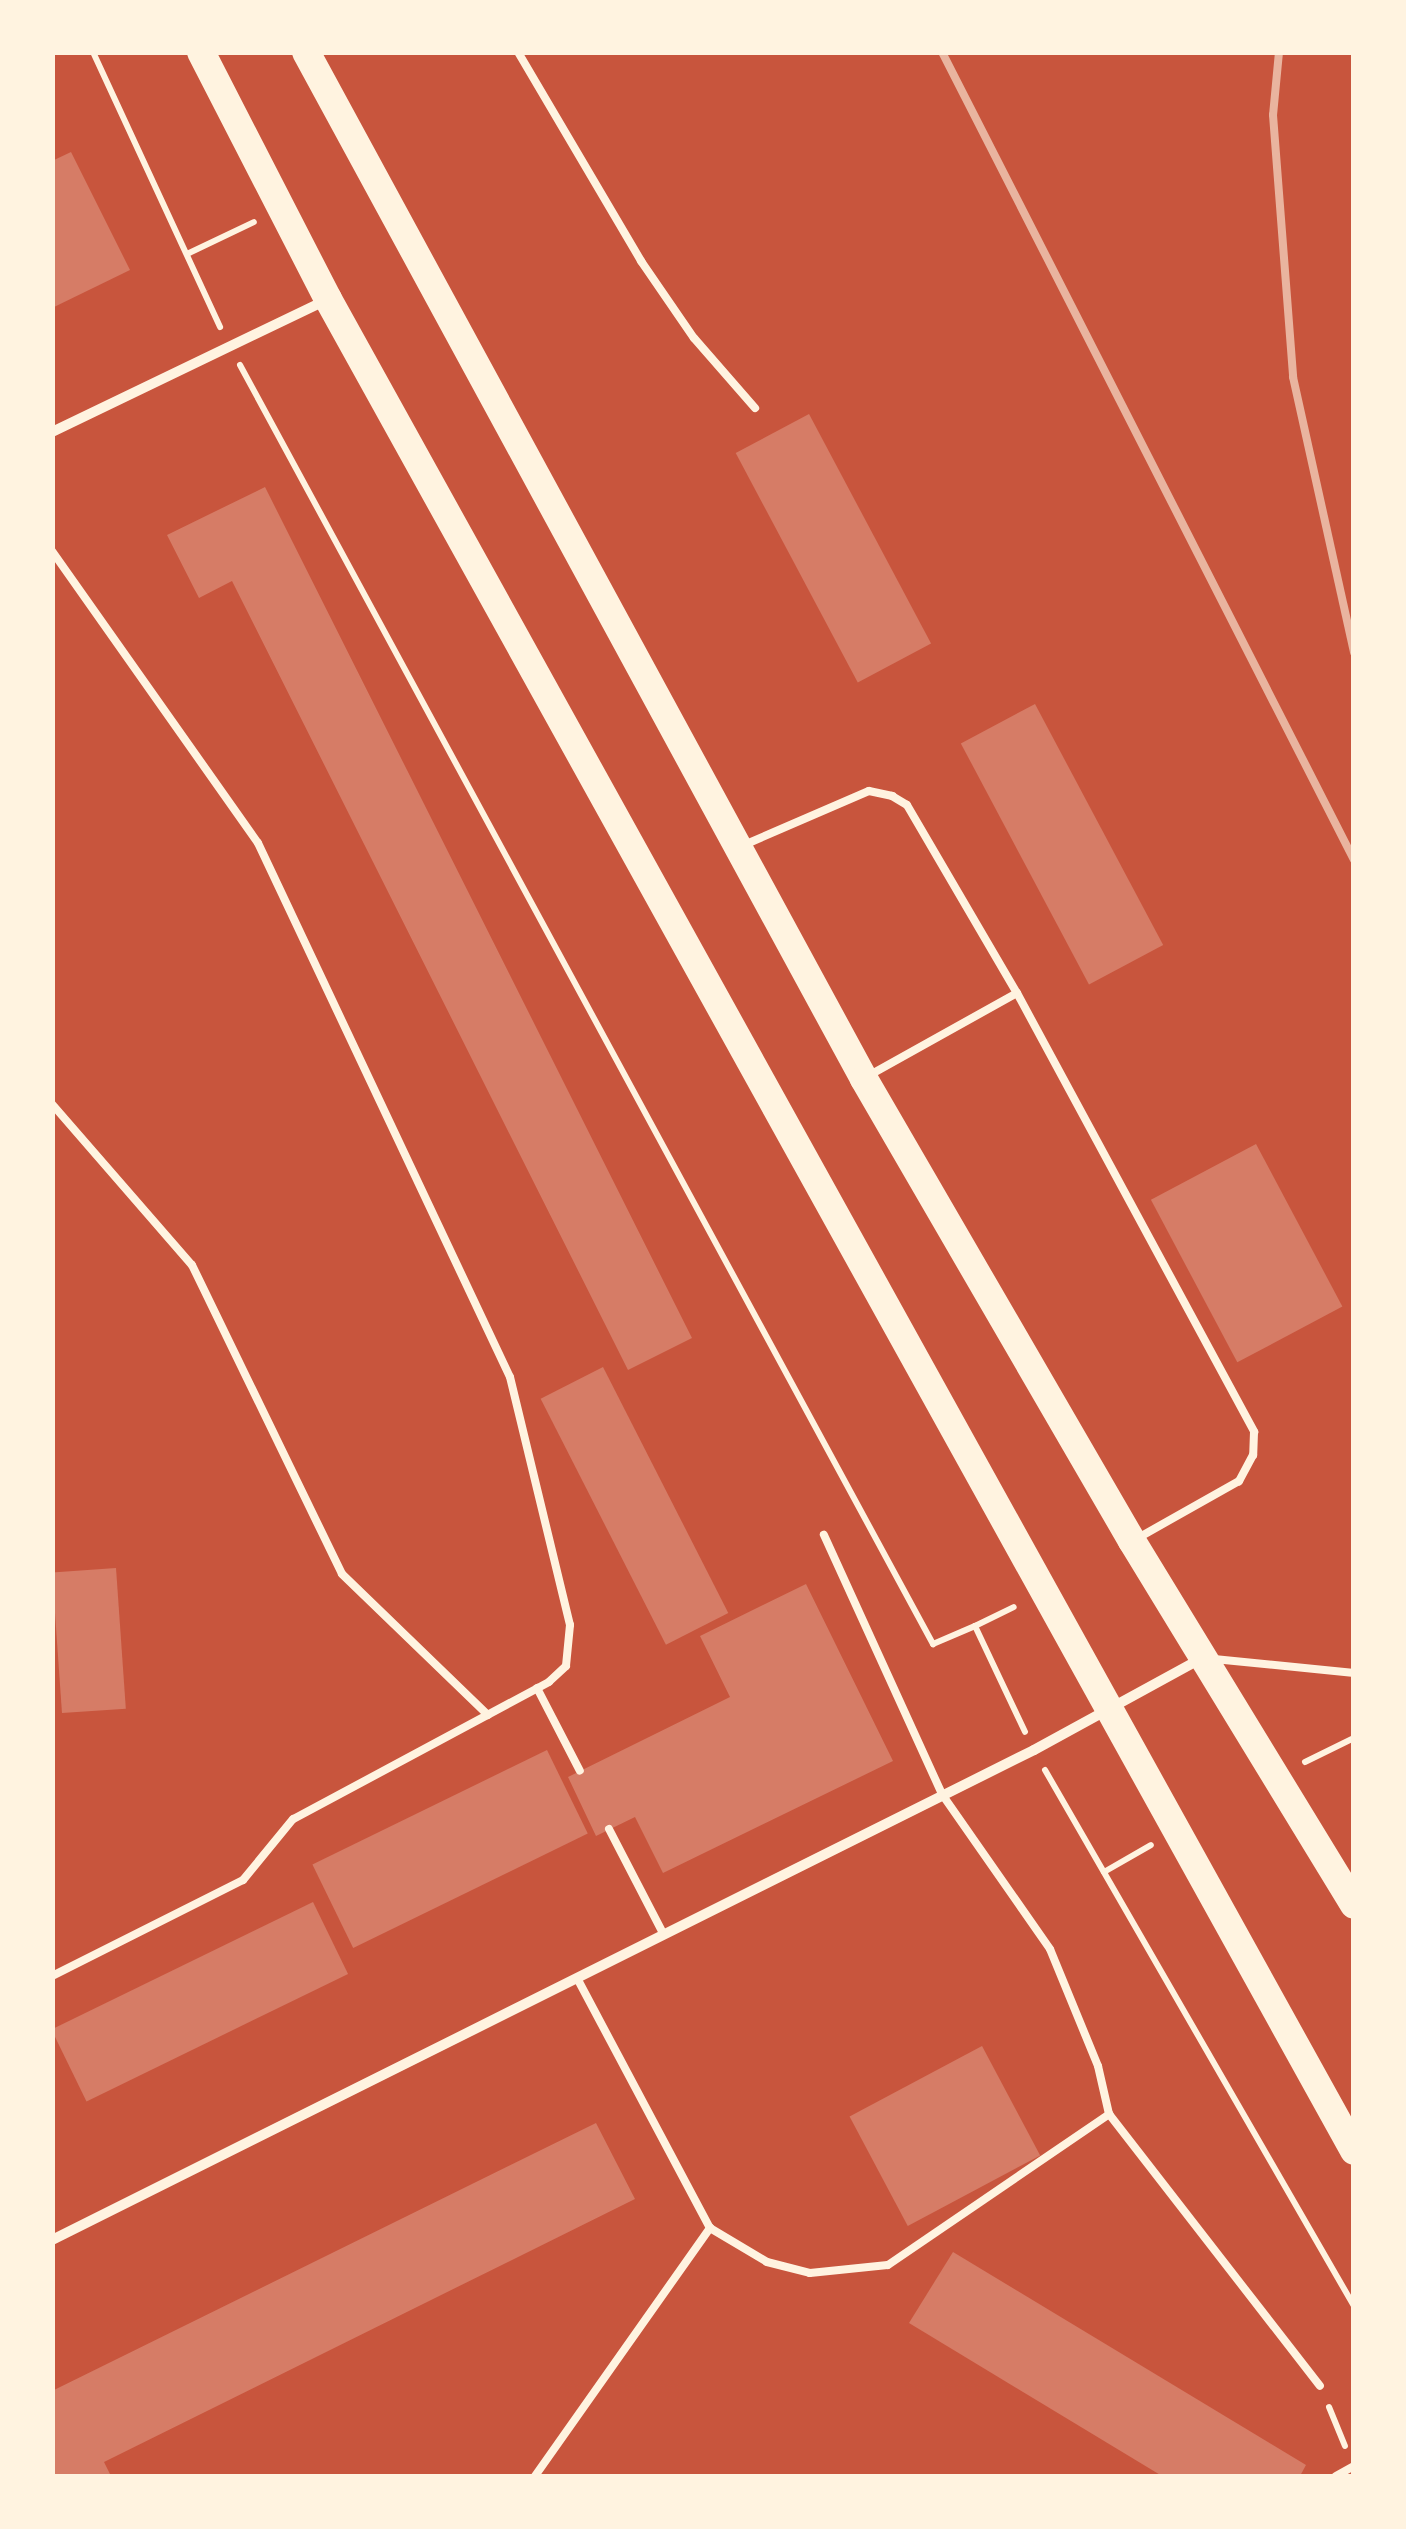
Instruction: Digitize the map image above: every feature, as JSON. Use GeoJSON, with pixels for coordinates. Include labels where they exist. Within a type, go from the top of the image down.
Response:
{"type":"FeatureCollection","features":[{"type":"Feature","properties":{"kind":"highway"},"geometry":{"type":"LineString","coordinates":[[202,52],[328,299],[1354,2151]]}},
{"type":"Feature","properties":{"kind":"highway"},"geometry":{"type":"LineString","coordinates":[[306,52],[864,1078],[1132,1542],[1354,1904]]}},
{"type":"Feature","properties":{"kind":"street"},"geometry":{"type":"LineString","coordinates":[[52,432],[228,343],[328,299]]}},
{"type":"Feature","properties":{"kind":"street"},"geometry":{"type":"LineString","coordinates":[[52,2240],[1034,1750],[1202,1658]]}},
{"type":"Feature","properties":{"kind":"lane"},"geometry":{"type":"LineString","coordinates":[[518,52],[641,261],[694,338],[755,408]]}},
{"type":"Feature","properties":{"kind":"lane"},"geometry":{"type":"LineString","coordinates":[[52,551],[258,843],[510,1377],[570,1625],[566,1666],[537,1688],[294,1819],[243,1880],[52,1976]]}},
{"type":"Feature","properties":{"kind":"lane"},"geometry":{"type":"LineString","coordinates":[[738,848],[870,791],[892,796],[907,805],[1017,994],[1254,1432],[1240,1482],[1132,1542]]}},
{"type":"Feature","properties":{"kind":"lane"},"geometry":{"type":"LineString","coordinates":[[864,1078],[1017,994]]}},
{"type":"Feature","properties":{"kind":"lane"},"geometry":{"type":"LineString","coordinates":[[52,1104],[192,1265],[342,1574],[488,1715]]}},
{"type":"Feature","properties":{"kind":"lane"},"geometry":{"type":"LineString","coordinates":[[824,1535],[942,1794],[1050,1949],[1098,2066],[1109,2114],[1320,2386]]}},
{"type":"Feature","properties":{"kind":"lane"},"geometry":{"type":"LineString","coordinates":[[1202,1658],[1354,1674]]}},
{"type":"Feature","properties":{"kind":"lane"},"geometry":{"type":"LineString","coordinates":[[537,1688],[580,1771]]}},
{"type":"Feature","properties":{"kind":"lane"},"geometry":{"type":"LineString","coordinates":[[610,1829],[663,1933]]}},
{"type":"Feature","properties":{"kind":"lane"},"geometry":{"type":"LineString","coordinates":[[576,1978],[710,2228],[767,2262],[810,2273],[888,2265],[1109,2114]]}},
{"type":"Feature","properties":{"kind":"lane"},"geometry":{"type":"LineString","coordinates":[[535,2476],[710,2228]]}},
{"type":"Feature","properties":{"kind":"lane"},"geometry":{"type":"LineString","coordinates":[[1336,2476],[1353,2466]]}},
{"type":"Feature","properties":{"kind":"path"},"geometry":{"type":"LineString","coordinates":[[92,52],[228,343],[933,1644],[1045,1592]]}},
{"type":"Feature","properties":{"kind":"path"},"geometry":{"type":"LineString","coordinates":[[187,254],[280,209]]}},
{"type":"Feature","properties":{"kind":"path"},"geometry":{"type":"LineString","coordinates":[[975,1626],[1034,1750],[1354,2306]]}},
{"type":"Feature","properties":{"kind":"path"},"geometry":{"type":"LineString","coordinates":[[1276,1776],[1354,1738]]}},
{"type":"Feature","properties":{"kind":"path"},"geometry":{"type":"LineString","coordinates":[[1104,1872],[1178,1830]]}},
{"type":"Feature","properties":{"kind":"path"},"geometry":{"type":"LineString","coordinates":[[1320,2386],[1353,2466]]}},
{"type":"Feature","properties":{"kind":"building"},"geometry":{"type":"Polygon","coordinates":[[[71,152],[130,270],[52,308],[52,161],[71,152]]]}},
{"type":"Feature","properties":{"kind":"building"},"geometry":{"type":"Polygon","coordinates":[[[809,414],[931,644],[858,683],[736,453],[809,414]]]}},
{"type":"Feature","properties":{"kind":"building"},"geometry":{"type":"Polygon","coordinates":[[[265,487],[692,1338],[628,1370],[232,581],[199,598],[167,535],[265,487]]]}},
{"type":"Feature","properties":{"kind":"building"},"geometry":{"type":"Polygon","coordinates":[[[1035,704],[1163,945],[1089,984],[961,743],[1035,704]]]}},
{"type":"Feature","properties":{"kind":"building"},"geometry":{"type":"Polygon","coordinates":[[[1256,1144],[1342,1306],[1237,1362],[1151,1200],[1256,1144]]]}},
{"type":"Feature","properties":{"kind":"building"},"geometry":{"type":"Polygon","coordinates":[[[603,1367],[728,1613],[666,1645],[541,1399],[603,1367]]]}},
{"type":"Feature","properties":{"kind":"building"},"geometry":{"type":"Polygon","coordinates":[[[116,1568],[126,1709],[62,1713],[52,1572],[116,1568]]]}},
{"type":"Feature","properties":{"kind":"building"},"geometry":{"type":"Polygon","coordinates":[[[806,1584],[893,1761],[663,1873],[635,1817],[596,1836],[568,1777],[730,1697],[700,1636],[806,1584]]]}},
{"type":"Feature","properties":{"kind":"building"},"geometry":{"type":"Polygon","coordinates":[[[547,1750],[588,1834],[353,1948],[312,1864],[547,1750]]]}},
{"type":"Feature","properties":{"kind":"building"},"geometry":{"type":"Polygon","coordinates":[[[313,1902],[348,1974],[87,2101],[52,2029],[313,1902]]]}},
{"type":"Feature","properties":{"kind":"building"},"geometry":{"type":"Polygon","coordinates":[[[982,2046],[1040,2155],[908,2226],[850,2116],[982,2046]]]}},
{"type":"Feature","properties":{"kind":"building"},"geometry":{"type":"Polygon","coordinates":[[[596,2123],[635,2199],[104,2462],[111,2476],[52,2476],[52,2391],[596,2123]]]}},
{"type":"Feature","properties":{"kind":"building"},"geometry":{"type":"Polygon","coordinates":[[[953,2252],[1306,2465],[1300,2476],[1162,2476],[909,2323],[953,2252]]]}},
{"type":"Feature","properties":{"kind":"railway"},"geometry":{"type":"LineString","coordinates":[[942,52],[1354,860]]}},
{"type":"Feature","properties":{"kind":"railway"},"geometry":{"type":"LineString","coordinates":[[1279,52],[1273,115],[1293,377],[1354,652]]}}]}
